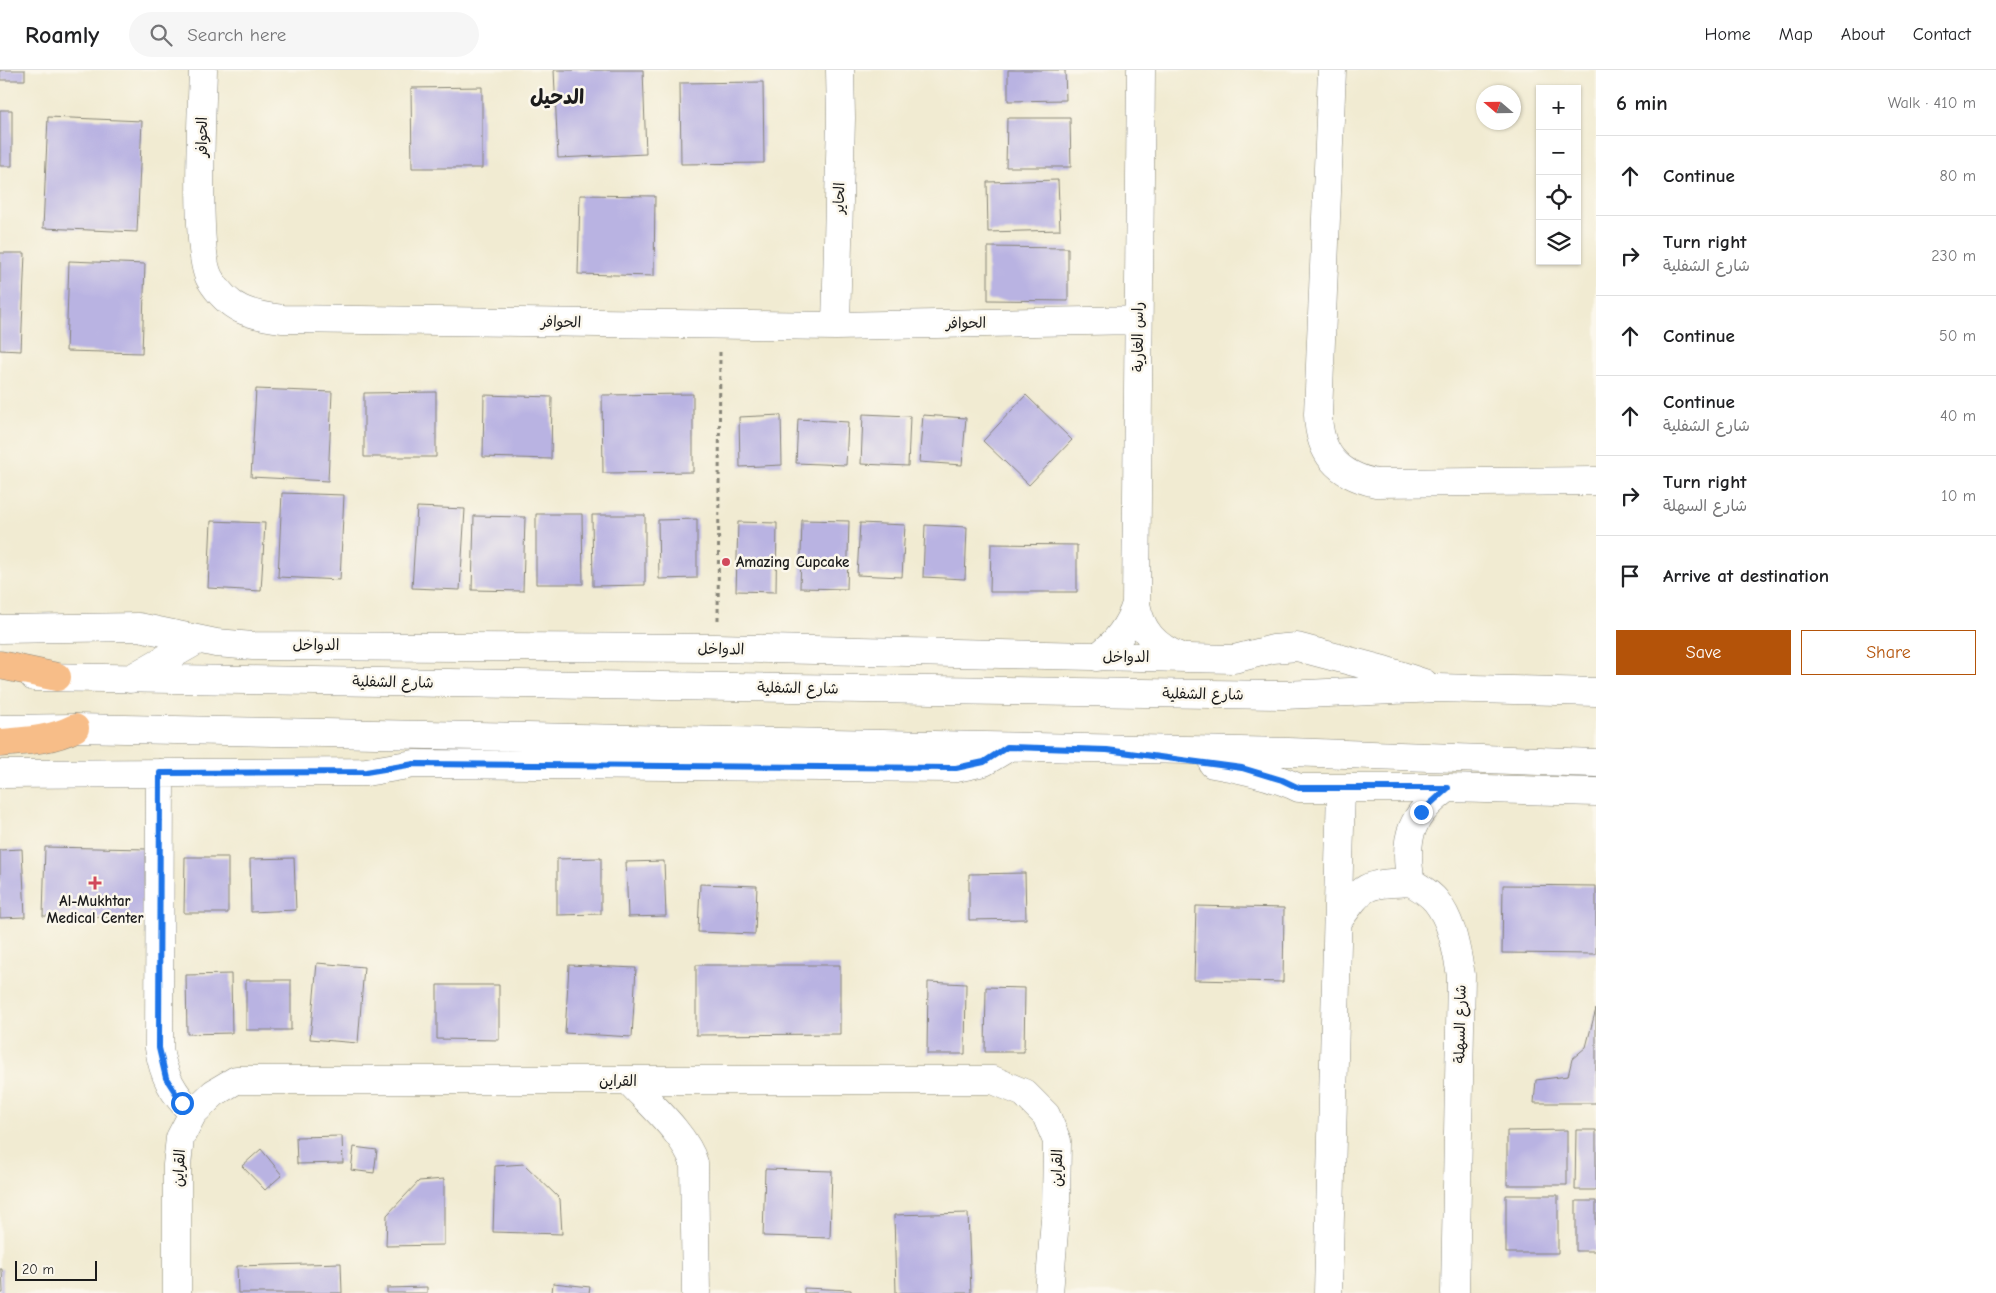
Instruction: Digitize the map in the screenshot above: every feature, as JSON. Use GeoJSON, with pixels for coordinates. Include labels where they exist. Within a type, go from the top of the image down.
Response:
{"type":"FeatureCollection","features":[{"type":"Feature","properties":{"kind":"main road"},"geometry":{"type":"LineString","coordinates":[[0,664],[57,677]]}},
{"type":"Feature","properties":{"kind":"main road"},"geometry":{"type":"LineString","coordinates":[[0,743],[40,740],[58,736],[75,728]]}},
{"type":"Feature","properties":{"kind":"street","name":"الحوافر"},"geometry":{"type":"LineString","coordinates":[[202,70],[201,247],[209,278],[228,302],[254,316],[283,319],[836,326],[1138,320]]}},
{"type":"Feature","properties":{"kind":"street","name":"الحاير"},"geometry":{"type":"LineString","coordinates":[[836,326],[841,118],[840,70]]}},
{"type":"Feature","properties":{"kind":"street","name":"راس الغارية"},"geometry":{"type":"LineString","coordinates":[[1141,70],[1136,604],[1143,627],[1150,638],[1159,646],[1181,657]]}},
{"type":"Feature","properties":{"kind":"street"},"geometry":{"type":"LineString","coordinates":[[1332,70],[1318,414],[1322,443],[1329,455],[1349,475],[1376,483],[1596,481]]}},
{"type":"Feature","properties":{"kind":"street","name":"راس الغارية"},"geometry":{"type":"LineString","coordinates":[[1097,657],[1118,639],[1132,616],[1136,604]]}},
{"type":"Feature","properties":{"kind":"street","name":"الدواخل"},"geometry":{"type":"LineString","coordinates":[[0,629],[139,627],[198,640],[253,646],[717,648],[1097,657],[1234,658],[1273,649],[1297,647],[1402,675],[1437,688]]}},
{"type":"Feature","properties":{"kind":"street"},"geometry":{"type":"LineString","coordinates":[[129,679],[198,640]]}},
{"type":"Feature","properties":{"kind":"street","name":"شارع الشفلية"},"geometry":{"type":"LineString","coordinates":[[0,678],[57,677],[1284,695],[1437,688],[1596,692]]}},
{"type":"Feature","properties":{"kind":"street"},"geometry":{"type":"LineString","coordinates":[[0,729],[75,728],[1461,756],[1596,763]]}},
{"type":"Feature","properties":{"kind":"street"},"geometry":{"type":"LineString","coordinates":[[262,732],[414,764]]}},
{"type":"Feature","properties":{"kind":"street"},"geometry":{"type":"LineString","coordinates":[[0,774],[366,772],[414,764],[956,768],[984,762],[1007,747]]}},
{"type":"Feature","properties":{"kind":"street"},"geometry":{"type":"LineString","coordinates":[[1107,750],[1242,768],[1282,780],[1299,788],[1448,788],[1596,792]]}},
{"type":"Feature","properties":{"kind":"street"},"geometry":{"type":"LineString","coordinates":[[1492,789],[1558,780],[1596,772]]}},
{"type":"Feature","properties":{"kind":"street"},"geometry":{"type":"LineString","coordinates":[[160,773],[159,1048],[166,1078],[182,1103],[193,1113]]}},
{"type":"Feature","properties":{"kind":"street"},"geometry":{"type":"LineString","coordinates":[[1328,1293],[1341,788]]}},
{"type":"Feature","properties":{"kind":"street"},"geometry":{"type":"LineString","coordinates":[[1338,921],[1358,892],[1366,886],[1375,883],[1411,882],[1407,862],[1408,843],[1413,826],[1421,812],[1448,788]]}},
{"type":"Feature","properties":{"kind":"street","name":"شارع السهلة"},"geometry":{"type":"LineString","coordinates":[[1411,882],[1435,899],[1445,914],[1451,931],[1461,976],[1455,1293]]}},
{"type":"Feature","properties":{"kind":"street","name":"القراين"},"geometry":{"type":"LineString","coordinates":[[177,1293],[177,1165],[180,1138],[193,1113],[214,1093],[236,1080],[993,1080],[1024,1093],[1046,1115],[1057,1141],[1056,1207],[1049,1293]]}},
{"type":"Feature","properties":{"kind":"street"},"geometry":{"type":"LineString","coordinates":[[629,1080],[692,1154],[696,1293]]}},
{"type":"Feature","properties":{"kind":"path"},"geometry":{"type":"LineString","coordinates":[[717,648],[721,324]]}},
{"type":"Feature","properties":{"kind":"building"},"geometry":{"type":"Polygon","coordinates":[[[0,70],[25,70],[25,80],[0,80],[0,70]]]}},
{"type":"Feature","properties":{"kind":"building"},"geometry":{"type":"Polygon","coordinates":[[[554,70],[643,70],[646,154],[558,158],[554,70]]]}},
{"type":"Feature","properties":{"kind":"building"},"geometry":{"type":"Polygon","coordinates":[[[1008,70],[1065,70],[1066,100],[1008,101],[1008,70]]]}},
{"type":"Feature","properties":{"kind":"building"},"geometry":{"type":"Polygon","coordinates":[[[763,82],[764,163],[681,164],[680,83],[763,82]]]}},
{"type":"Feature","properties":{"kind":"building"},"geometry":{"type":"Polygon","coordinates":[[[482,87],[482,168],[412,168],[411,88],[482,87]]]}},
{"type":"Feature","properties":{"kind":"building"},"geometry":{"type":"Polygon","coordinates":[[[0,110],[12,110],[12,166],[0,166],[0,110]]]}},
{"type":"Feature","properties":{"kind":"building"},"geometry":{"type":"Polygon","coordinates":[[[48,117],[142,121],[137,232],[43,228],[48,117]]]}},
{"type":"Feature","properties":{"kind":"building"},"geometry":{"type":"Polygon","coordinates":[[[1007,118],[1070,118],[1071,167],[1006,167],[1007,118]]]}},
{"type":"Feature","properties":{"kind":"building"},"geometry":{"type":"Polygon","coordinates":[[[1058,180],[1060,230],[988,232],[987,182],[1058,180]]]}},
{"type":"Feature","properties":{"kind":"building"},"geometry":{"type":"Polygon","coordinates":[[[580,195],[655,196],[654,276],[578,274],[580,195]]]}},
{"type":"Feature","properties":{"kind":"building"},"geometry":{"type":"Polygon","coordinates":[[[988,247],[1068,248],[1068,301],[988,300],[988,247]]]}},
{"type":"Feature","properties":{"kind":"building"},"geometry":{"type":"Polygon","coordinates":[[[0,253],[25,253],[21,351],[0,350],[0,253]]]}},
{"type":"Feature","properties":{"kind":"building"},"geometry":{"type":"Polygon","coordinates":[[[69,261],[145,264],[142,353],[66,351],[69,261]]]}},
{"type":"Feature","properties":{"kind":"building"},"geometry":{"type":"Polygon","coordinates":[[[256,389],[332,392],[328,481],[251,477],[256,389]]]}},
{"type":"Feature","properties":{"kind":"building"},"geometry":{"type":"Polygon","coordinates":[[[436,392],[436,457],[364,457],[364,393],[436,392]]]}},
{"type":"Feature","properties":{"kind":"building"},"geometry":{"type":"Polygon","coordinates":[[[693,394],[693,472],[603,473],[602,395],[693,394]]]}},
{"type":"Feature","properties":{"kind":"building"},"geometry":{"type":"Polygon","coordinates":[[[484,395],[552,397],[551,459],[483,457],[484,395]]]}},
{"type":"Feature","properties":{"kind":"building"},"geometry":{"type":"Polygon","coordinates":[[[1026,395],[1072,440],[1029,485],[983,441],[1026,395]]]}},
{"type":"Feature","properties":{"kind":"building"},"geometry":{"type":"Polygon","coordinates":[[[863,414],[910,416],[908,466],[861,464],[863,414]]]}},
{"type":"Feature","properties":{"kind":"building"},"geometry":{"type":"Polygon","coordinates":[[[781,415],[782,465],[740,467],[739,417],[781,415]]]}},
{"type":"Feature","properties":{"kind":"building"},"geometry":{"type":"Polygon","coordinates":[[[923,415],[966,418],[962,465],[919,462],[923,415]]]}},
{"type":"Feature","properties":{"kind":"building"},"geometry":{"type":"Polygon","coordinates":[[[798,419],[848,422],[846,465],[796,463],[798,419]]]}},
{"type":"Feature","properties":{"kind":"building"},"geometry":{"type":"Polygon","coordinates":[[[282,493],[344,495],[340,580],[278,577],[282,493]]]}},
{"type":"Feature","properties":{"kind":"building"},"geometry":{"type":"Polygon","coordinates":[[[417,507],[465,509],[460,590],[412,588],[417,507]]]}},
{"type":"Feature","properties":{"kind":"building"},"geometry":{"type":"Polygon","coordinates":[[[536,514],[582,514],[583,584],[536,584],[536,514]]]}},
{"type":"Feature","properties":{"kind":"building"},"geometry":{"type":"Polygon","coordinates":[[[592,515],[645,515],[645,585],[593,586],[592,515]]]}},
{"type":"Feature","properties":{"kind":"building"},"geometry":{"type":"Polygon","coordinates":[[[474,516],[525,517],[523,591],[472,590],[474,516]]]}},
{"type":"Feature","properties":{"kind":"building"},"geometry":{"type":"Polygon","coordinates":[[[697,519],[697,578],[659,579],[658,520],[697,519]]]}},
{"type":"Feature","properties":{"kind":"building"},"geometry":{"type":"Polygon","coordinates":[[[802,520],[849,521],[847,589],[800,588],[802,520]]]}},
{"type":"Feature","properties":{"kind":"building"},"geometry":{"type":"Polygon","coordinates":[[[211,521],[265,523],[261,591],[208,588],[211,521]]]}},
{"type":"Feature","properties":{"kind":"building"},"geometry":{"type":"Polygon","coordinates":[[[738,522],[777,523],[776,592],[736,591],[738,522]]]}},
{"type":"Feature","properties":{"kind":"building"},"geometry":{"type":"Polygon","coordinates":[[[860,523],[905,525],[902,577],[857,575],[860,523]]]}},
{"type":"Feature","properties":{"kind":"building"},"geometry":{"type":"Polygon","coordinates":[[[925,525],[967,527],[965,579],[923,577],[925,525]]]}},
{"type":"Feature","properties":{"kind":"building"},"geometry":{"type":"Polygon","coordinates":[[[991,544],[1077,545],[1077,592],[990,592],[991,544]]]}},
{"type":"Feature","properties":{"kind":"building","name":"Al-Mukhtar Medical Center"},"geometry":{"type":"Polygon","coordinates":[[[45,847],[147,849],[146,918],[43,916],[45,847]]]}},
{"type":"Feature","properties":{"kind":"building"},"geometry":{"type":"Polygon","coordinates":[[[22,849],[25,917],[0,918],[0,850],[22,849]]]}},
{"type":"Feature","properties":{"kind":"building"},"geometry":{"type":"Polygon","coordinates":[[[185,857],[228,857],[228,913],[184,913],[185,857]]]}},
{"type":"Feature","properties":{"kind":"building"},"geometry":{"type":"Polygon","coordinates":[[[294,858],[296,910],[251,912],[250,859],[294,858]]]}},
{"type":"Feature","properties":{"kind":"building"},"geometry":{"type":"Polygon","coordinates":[[[601,858],[601,914],[557,915],[557,859],[601,858]]]}},
{"type":"Feature","properties":{"kind":"building"},"geometry":{"type":"Polygon","coordinates":[[[664,861],[666,916],[628,917],[626,862],[664,861]]]}},
{"type":"Feature","properties":{"kind":"building"},"geometry":{"type":"Polygon","coordinates":[[[1025,873],[1026,919],[969,920],[969,874],[1025,873]]]}},
{"type":"Feature","properties":{"kind":"building"},"geometry":{"type":"Polygon","coordinates":[[[700,884],[757,886],[755,934],[698,932],[700,884]]]}},
{"type":"Feature","properties":{"kind":"building"},"geometry":{"type":"Polygon","coordinates":[[[1503,885],[1596,886],[1596,954],[1502,953],[1503,885]]]}},
{"type":"Feature","properties":{"kind":"building"},"geometry":{"type":"Polygon","coordinates":[[[1196,906],[1284,908],[1283,982],[1194,980],[1196,906]]]}},
{"type":"Feature","properties":{"kind":"building"},"geometry":{"type":"Polygon","coordinates":[[[317,963],[364,967],[358,1043],[310,1039],[317,963]]]}},
{"type":"Feature","properties":{"kind":"building"},"geometry":{"type":"Polygon","coordinates":[[[569,965],[636,968],[632,1037],[565,1033],[569,965]]]}},
{"type":"Feature","properties":{"kind":"building"},"geometry":{"type":"Polygon","coordinates":[[[696,965],[840,965],[840,1034],[696,1035],[696,965]]]}},
{"type":"Feature","properties":{"kind":"building"},"geometry":{"type":"Polygon","coordinates":[[[231,974],[232,1033],[187,1034],[186,975],[231,974]]]}},
{"type":"Feature","properties":{"kind":"building"},"geometry":{"type":"Polygon","coordinates":[[[246,980],[291,980],[291,1030],[246,1030],[246,980]]]}},
{"type":"Feature","properties":{"kind":"building"},"geometry":{"type":"Polygon","coordinates":[[[928,982],[966,984],[965,1054],[927,1054],[928,982]]]}},
{"type":"Feature","properties":{"kind":"building"},"geometry":{"type":"Polygon","coordinates":[[[437,985],[499,985],[499,1040],[437,1039],[437,985]]]}},
{"type":"Feature","properties":{"kind":"building"},"geometry":{"type":"Polygon","coordinates":[[[986,987],[1025,988],[1024,1052],[985,1052],[986,987]]]}},
{"type":"Feature","properties":{"kind":"building"},"geometry":{"type":"Polygon","coordinates":[[[1596,1009],[1596,1103],[1534,1103],[1536,1080],[1568,1076],[1572,1059],[1586,1047],[1596,1009]]]}},
{"type":"Feature","properties":{"kind":"building"},"geometry":{"type":"Polygon","coordinates":[[[1567,1130],[1567,1185],[1507,1185],[1507,1131],[1567,1130]]]}},
{"type":"Feature","properties":{"kind":"building"},"geometry":{"type":"Polygon","coordinates":[[[1576,1130],[1596,1130],[1596,1190],[1575,1190],[1576,1130]]]}},
{"type":"Feature","properties":{"kind":"building"},"geometry":{"type":"Polygon","coordinates":[[[342,1136],[343,1163],[297,1164],[296,1137],[342,1136]]]}},
{"type":"Feature","properties":{"kind":"building"},"geometry":{"type":"Polygon","coordinates":[[[354,1147],[377,1150],[374,1173],[351,1170],[354,1147]]]}},
{"type":"Feature","properties":{"kind":"building"},"geometry":{"type":"Polygon","coordinates":[[[261,1149],[282,1175],[265,1190],[242,1166],[261,1149]]]}},
{"type":"Feature","properties":{"kind":"building"},"geometry":{"type":"Polygon","coordinates":[[[524,1164],[560,1199],[562,1234],[493,1232],[495,1166],[524,1164]]]}},
{"type":"Feature","properties":{"kind":"building"},"geometry":{"type":"Polygon","coordinates":[[[765,1169],[832,1171],[830,1238],[763,1236],[765,1169]]]}},
{"type":"Feature","properties":{"kind":"building"},"geometry":{"type":"Polygon","coordinates":[[[444,1179],[444,1245],[386,1246],[387,1215],[419,1181],[444,1179]]]}},
{"type":"Feature","properties":{"kind":"building"},"geometry":{"type":"Polygon","coordinates":[[[1506,1195],[1558,1195],[1558,1253],[1506,1253],[1506,1195]]]}},
{"type":"Feature","properties":{"kind":"building"},"geometry":{"type":"Polygon","coordinates":[[[1576,1201],[1596,1201],[1596,1251],[1576,1251],[1576,1201]]]}},
{"type":"Feature","properties":{"kind":"building"},"geometry":{"type":"Polygon","coordinates":[[[968,1213],[971,1293],[896,1293],[894,1215],[968,1213]]]}},
{"type":"Feature","properties":{"kind":"building"},"geometry":{"type":"Polygon","coordinates":[[[341,1263],[342,1293],[238,1293],[237,1266],[341,1263]]]}},
{"type":"Feature","properties":{"kind":"building"},"geometry":{"type":"Polygon","coordinates":[[[0,1269],[2,1269],[3,1293],[0,1293],[0,1269]]]}},
{"type":"Feature","properties":{"kind":"building"},"geometry":{"type":"Polygon","coordinates":[[[553,1283],[590,1287],[589,1293],[552,1293],[553,1283]]]}},
{"type":"Feature","properties":{"kind":"building"},"geometry":{"type":"Polygon","coordinates":[[[427,1287],[427,1293],[387,1293],[387,1288],[427,1287]]]}},
{"type":"Feature","properties":{"kind":"building"},"geometry":{"type":"Polygon","coordinates":[[[804,1288],[851,1290],[851,1293],[804,1293],[804,1288]]]}},
{"type":"Feature","properties":{"kind":"place","name":"Amazing Cupcake"},"geometry":{"type":"Point","coordinates":[726,562]}},
{"type":"Feature","properties":{"kind":"place","name":"Al-Mukhtar Medical Center"},"geometry":{"type":"Point","coordinates":[95,883]}},
{"type":"Feature","properties":{"kind":"district","name":"الدحيل"},"geometry":{"type":"Point","coordinates":[557,97]}},
{"type":"Feature","properties":{"kind":"route"},"geometry":{"type":"LineString","coordinates":[[182,1103],[166,1078],[159,1048],[160,773],[366,772],[414,764],[956,768],[984,762],[996,756],[1007,747],[1107,750],[1242,768],[1282,780],[1299,788],[1448,788],[1432,799],[1421,812]]}}]}
